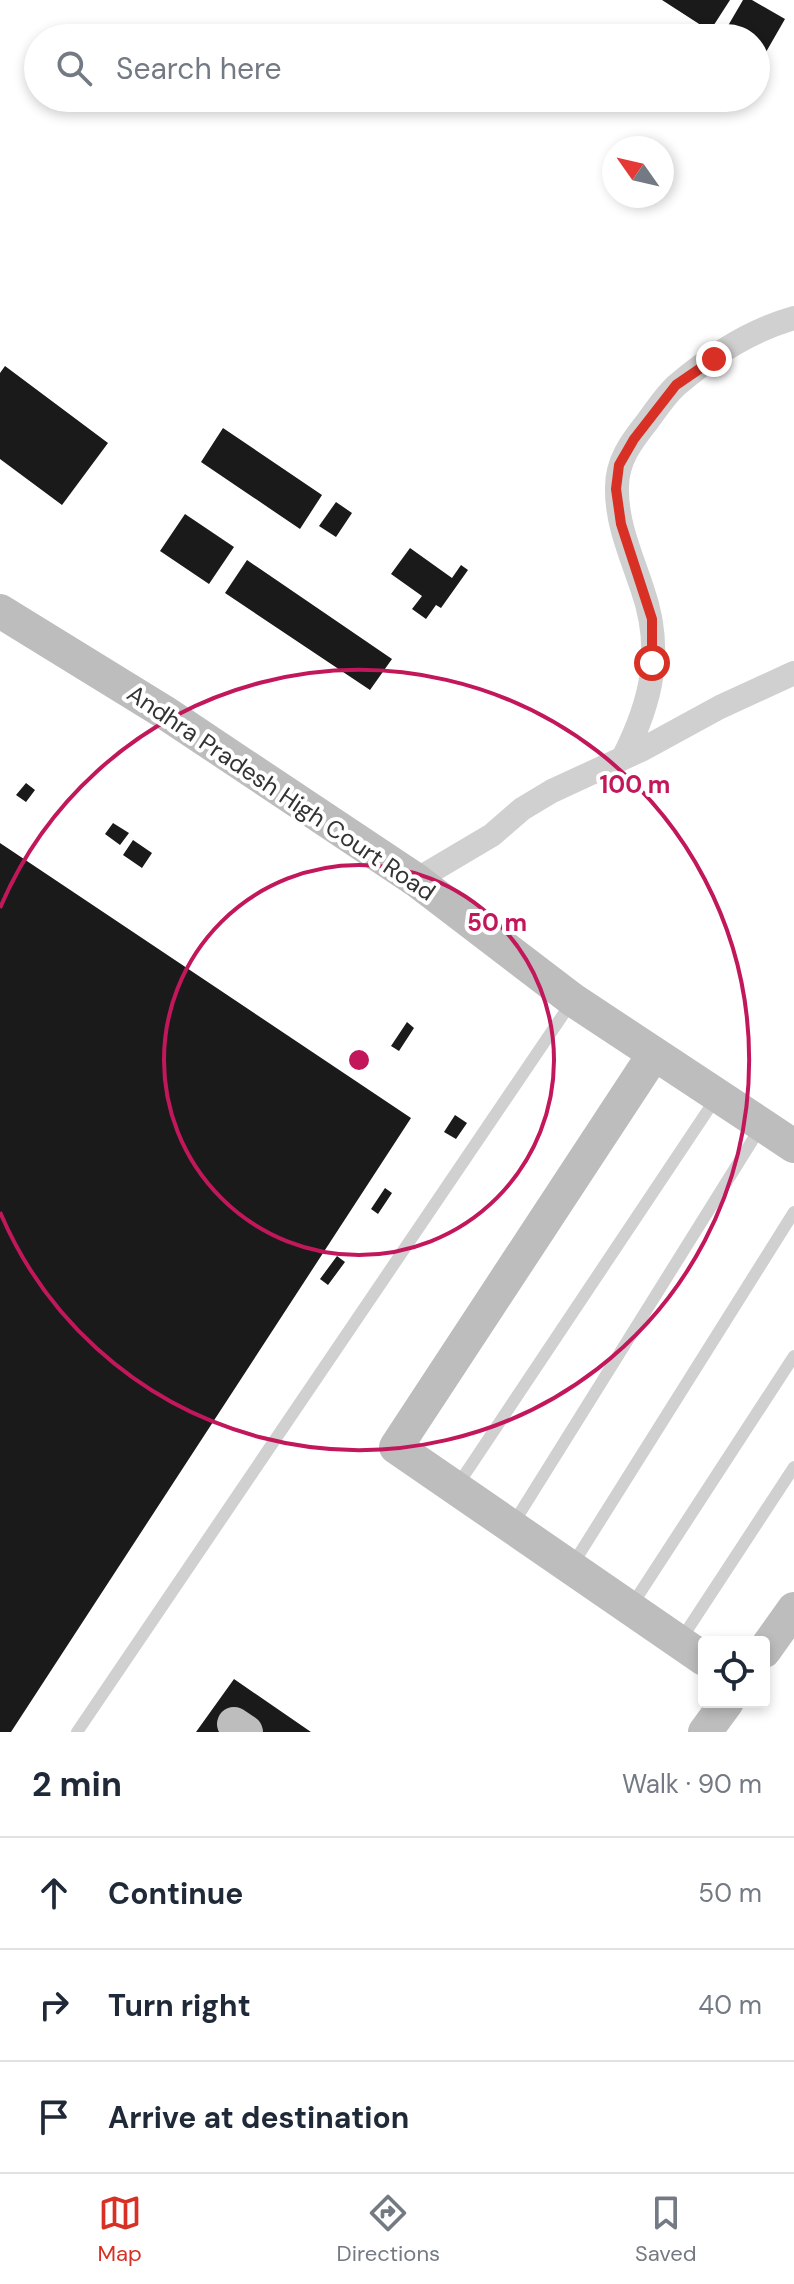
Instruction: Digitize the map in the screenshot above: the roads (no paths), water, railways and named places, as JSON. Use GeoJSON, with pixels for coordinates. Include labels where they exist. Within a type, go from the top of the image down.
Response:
{"type":"FeatureCollection","features":[{"type":"Feature","properties":{"kind":"street"},"geometry":{"type":"LineString","coordinates":[[623,758],[639,726],[651,691],[652,619],[621,524],[616,489],[619,465],[634,439],[676,385],[735,344],[771,325],[794,318]]}},
{"type":"Feature","properties":{"kind":"street","name":"Andhra Pradesh High Court Road"},"geometry":{"type":"LineString","coordinates":[[0,611],[164,712],[416,880],[573,1000],[794,1146]]}},
{"type":"Feature","properties":{"kind":"street"},"geometry":{"type":"LineString","coordinates":[[416,880],[492,835],[522,809],[552,791],[794,673]]}},
{"type":"Feature","properties":{"kind":"street"},"geometry":{"type":"LineString","coordinates":[[654,1054],[396,1447],[692,1650]]}},
{"type":"Feature","properties":{"kind":"street"},"geometry":{"type":"LineString","coordinates":[[770,1643],[794,1609]]}},
{"type":"Feature","properties":{"kind":"street"},"geometry":{"type":"LineString","coordinates":[[705,1732],[723,1708]]}},
{"type":"Feature","properties":{"kind":"lane"},"geometry":{"type":"LineString","coordinates":[[77,1732],[573,1000]]}},
{"type":"Feature","properties":{"kind":"lane"},"geometry":{"type":"LineString","coordinates":[[456,1488],[718,1096]]}},
{"type":"Feature","properties":{"kind":"lane"},"geometry":{"type":"LineString","coordinates":[[512,1527],[762,1125]]}},
{"type":"Feature","properties":{"kind":"lane"},"geometry":{"type":"LineString","coordinates":[[571,1567],[794,1212]]}},
{"type":"Feature","properties":{"kind":"lane"},"geometry":{"type":"LineString","coordinates":[[630,1608],[794,1356]]}},
{"type":"Feature","properties":{"kind":"lane"},"geometry":{"type":"LineString","coordinates":[[692,1650],[794,1467]]}}]}
